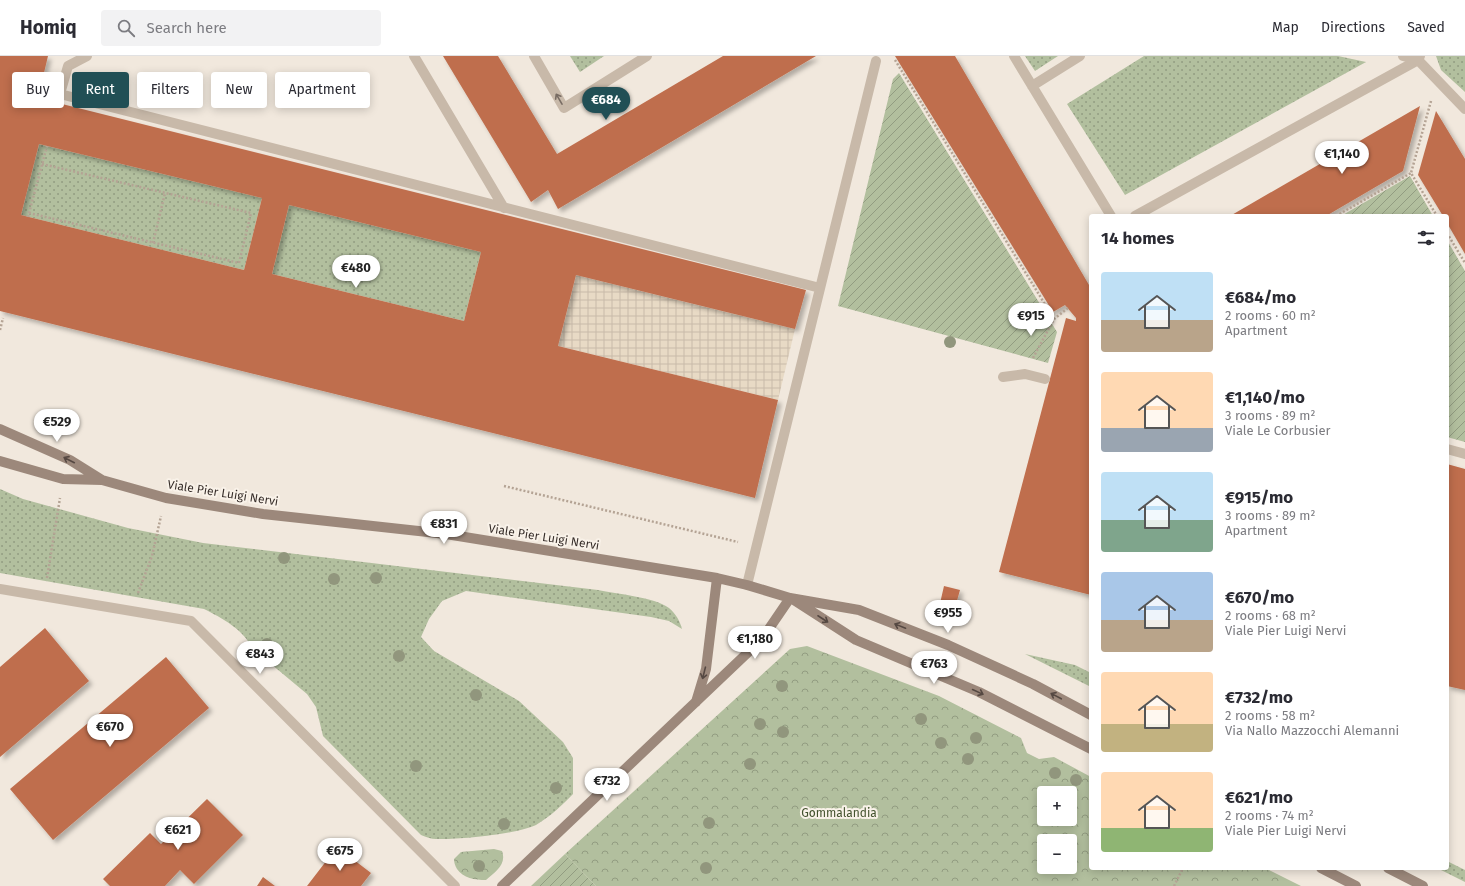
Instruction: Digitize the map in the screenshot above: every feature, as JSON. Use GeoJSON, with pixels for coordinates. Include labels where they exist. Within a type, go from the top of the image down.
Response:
{"type":"FeatureCollection","features":[{"type":"Feature","properties":{"kind":"street"},"geometry":{"type":"LineString","coordinates":[[87,56],[68,66],[60,94],[820,288]]}},
{"type":"Feature","properties":{"kind":"street"},"geometry":{"type":"LineString","coordinates":[[414,56],[504,208]]}},
{"type":"Feature","properties":{"kind":"street"},"geometry":{"type":"LineString","coordinates":[[534,56],[564,108],[647,56]]}},
{"type":"Feature","properties":{"kind":"street"},"geometry":{"type":"LineString","coordinates":[[1014,56],[1110,214]]}},
{"type":"Feature","properties":{"kind":"street"},"geometry":{"type":"LineString","coordinates":[[1032,86],[1080,56]]}},
{"type":"Feature","properties":{"kind":"street"},"geometry":{"type":"LineString","coordinates":[[1403,56],[1419,58],[1465,109]]}},
{"type":"Feature","properties":{"kind":"street"},"geometry":{"type":"LineString","coordinates":[[1139,214],[1419,58]]}},
{"type":"Feature","properties":{"kind":"street"},"geometry":{"type":"LineString","coordinates":[[747,585],[876,61]]}},
{"type":"Feature","properties":{"kind":"street"},"geometry":{"type":"LineString","coordinates":[[1003,377],[1025,374],[1045,379]]}},
{"type":"Feature","properties":{"kind":"street","name":"Viale Pier Luigi Nervi"},"geometry":{"type":"LineString","coordinates":[[0,429],[70,460],[102,480]]}},
{"type":"Feature","properties":{"kind":"street"},"geometry":{"type":"LineString","coordinates":[[1449,450],[1465,454]]}},
{"type":"Feature","properties":{"kind":"street","name":"Viale Pier Luigi Nervi"},"geometry":{"type":"LineString","coordinates":[[0,461],[63,479],[102,480],[166,498],[263,514],[446,534],[717,578],[790,598],[859,610],[955,649],[1033,684],[1089,714]]}},
{"type":"Feature","properties":{"kind":"street"},"geometry":{"type":"LineString","coordinates":[[696,702],[706,669],[717,578]]}},
{"type":"Feature","properties":{"kind":"street"},"geometry":{"type":"LineString","coordinates":[[0,589],[191,621],[455,886]]}},
{"type":"Feature","properties":{"kind":"street"},"geometry":{"type":"LineString","coordinates":[[502,886],[762,639],[790,598]]}},
{"type":"Feature","properties":{"kind":"street","name":"Viale Pier Luigi Nervi"},"geometry":{"type":"LineString","coordinates":[[790,598],[856,640],[979,692],[1089,748]]}},
{"type":"Feature","properties":{"kind":"street"},"geometry":{"type":"LineString","coordinates":[[1325,870],[1356,886]]}},
{"type":"Feature","properties":{"kind":"street"},"geometry":{"type":"LineString","coordinates":[[1392,870],[1423,886]]}},
{"type":"Feature","properties":{"kind":"path"},"geometry":{"type":"LineString","coordinates":[[893,56],[1054,319]]}},
{"type":"Feature","properties":{"kind":"path"},"geometry":{"type":"LineString","coordinates":[[1339,214],[1411,173],[1437,79]]}},
{"type":"Feature","properties":{"kind":"path"},"geometry":{"type":"LineString","coordinates":[[28,217],[47,146]]}},
{"type":"Feature","properties":{"kind":"path"},"geometry":{"type":"LineString","coordinates":[[29,213],[239,263],[251,213],[42,164]]}},
{"type":"Feature","properties":{"kind":"path"},"geometry":{"type":"LineString","coordinates":[[1411,173],[1436,214]]}},
{"type":"Feature","properties":{"kind":"path"},"geometry":{"type":"LineString","coordinates":[[153,242],[165,193]]}},
{"type":"Feature","properties":{"kind":"path"},"geometry":{"type":"LineString","coordinates":[[1449,236],[1465,263]]}},
{"type":"Feature","properties":{"kind":"path"},"geometry":{"type":"LineString","coordinates":[[1025,374],[1054,319],[1068,308]]}},
{"type":"Feature","properties":{"kind":"path"},"geometry":{"type":"LineString","coordinates":[[0,330],[3,318]]}},
{"type":"Feature","properties":{"kind":"path"},"geometry":{"type":"LineString","coordinates":[[44,597],[63,479]]}},
{"type":"Feature","properties":{"kind":"path"},"geometry":{"type":"LineString","coordinates":[[504,486],[756,547]]}},
{"type":"Feature","properties":{"kind":"path"},"geometry":{"type":"LineString","coordinates":[[131,611],[152,556],[166,498]]}},
{"type":"Feature","properties":{"kind":"path"},"geometry":{"type":"LineString","coordinates":[[1174,886],[1182,870]]}},
{"type":"Feature","properties":{"kind":"green space"},"geometry":{"type":"Polygon","coordinates":[[[570,56],[604,56],[580,72],[570,56]]]}},
{"type":"Feature","properties":{"kind":"green space"},"geometry":{"type":"Polygon","coordinates":[[[1025,56],[1058,56],[1035,71],[1025,56]]]}},
{"type":"Feature","properties":{"kind":"green space"},"geometry":{"type":"Polygon","coordinates":[[[1144,56],[1338,56],[1366,62],[1125,195],[1067,104],[1144,56]]]}},
{"type":"Feature","properties":{"kind":"green space"},"geometry":{"type":"Polygon","coordinates":[[[1436,56],[1465,56],[1465,92],[1441,70],[1436,56]]]}},
{"type":"Feature","properties":{"kind":"green space"},"geometry":{"type":"Polygon","coordinates":[[[899,73],[1057,332],[1048,363],[838,306],[893,79],[899,73]]]}},
{"type":"Feature","properties":{"kind":"green space"},"geometry":{"type":"Polygon","coordinates":[[[39,144],[262,198],[244,270],[21,215],[39,144]]]}},
{"type":"Feature","properties":{"kind":"green space"},"geometry":{"type":"Polygon","coordinates":[[[1410,176],[1432,214],[1344,214],[1410,176]]]}},
{"type":"Feature","properties":{"kind":"green space"},"geometry":{"type":"Polygon","coordinates":[[[289,205],[481,252],[464,321],[272,274],[289,205]]]}},
{"type":"Feature","properties":{"kind":"green space"},"geometry":{"type":"Polygon","coordinates":[[[1449,243],[1465,271],[1465,442],[1449,438],[1449,243]]]}},
{"type":"Feature","properties":{"kind":"green space"},"geometry":{"type":"Polygon","coordinates":[[[0,489],[23,499],[128,528],[203,543],[598,590],[635,596],[654,601],[669,608],[674,613],[682,629],[669,621],[651,617],[466,591],[442,601],[429,619],[421,637],[434,651],[519,701],[563,742],[573,758],[573,794],[546,818],[536,825],[527,828],[487,836],[432,839],[421,835],[323,736],[316,707],[307,694],[271,664],[265,663],[256,665],[253,663],[249,643],[239,631],[225,620],[204,609],[0,573],[0,489]]]}},
{"type":"Feature","properties":{"kind":"green space","name":"Gommalandia"},"geometry":{"type":"Polygon","coordinates":[[[807,646],[939,696],[1021,738],[1027,753],[1039,759],[1054,757],[1089,776],[1089,870],[1269,870],[1301,886],[596,886],[565,854],[790,649],[807,646]]]}},
{"type":"Feature","properties":{"kind":"green space"},"geometry":{"type":"Polygon","coordinates":[[[1025,654],[1075,665],[1089,672],[1089,686],[1025,654]]]}},
{"type":"Feature","properties":{"kind":"green space"},"geometry":{"type":"Polygon","coordinates":[[[494,849],[502,851],[502,864],[486,880],[474,879],[463,875],[454,863],[454,859],[461,852],[494,849]]]}},
{"type":"Feature","properties":{"kind":"green space"},"geometry":{"type":"Polygon","coordinates":[[[565,854],[596,886],[531,886],[565,854]]]}},
{"type":"Feature","properties":{"kind":"green space"},"geometry":{"type":"Polygon","coordinates":[[[1449,862],[1465,870],[1465,882],[1441,870],[1449,870],[1449,862]]]}},
{"type":"Feature","properties":{"kind":"shaded area"},"geometry":{"type":"Polygon","coordinates":[[[576,275],[795,329],[778,400],[558,346],[576,275]]]}},
{"type":"Feature","properties":{"kind":"building"},"geometry":{"type":"Polygon","coordinates":[[[0,56],[48,56],[44,72],[12,72],[12,108],[64,108],[64,104],[72,106],[72,108],[78,108],[806,290],[795,329],[576,275],[558,346],[778,400],[755,498],[0,311],[0,56]],[[39,144],[21,215],[244,270],[262,198],[39,144]],[[289,205],[272,274],[464,321],[481,252],[289,205]]]}},
{"type":"Feature","properties":{"kind":"building"},"geometry":{"type":"Polygon","coordinates":[[[443,56],[498,56],[557,154],[723,56],[816,56],[558,209],[548,190],[531,202],[443,56]]]}},
{"type":"Feature","properties":{"kind":"building"},"geometry":{"type":"Polygon","coordinates":[[[895,56],[955,56],[1089,285],[1089,594],[999,572],[1066,318],[1076,321],[1076,318],[1065,305],[1053,312],[895,56]]]}},
{"type":"Feature","properties":{"kind":"building"},"geometry":{"type":"Polygon","coordinates":[[[1420,106],[1403,171],[1329,214],[1233,214],[1420,106]]]}},
{"type":"Feature","properties":{"kind":"building"},"geometry":{"type":"Polygon","coordinates":[[[1436,111],[1465,159],[1465,254],[1449,226],[1449,214],[1442,214],[1418,175],[1436,111]]]}},
{"type":"Feature","properties":{"kind":"building"},"geometry":{"type":"Polygon","coordinates":[[[1449,465],[1465,469],[1465,690],[1449,686],[1449,465]]]}},
{"type":"Feature","properties":{"kind":"building"},"geometry":{"type":"Polygon","coordinates":[[[944,586],[960,590],[953,615],[938,612],[944,586]]]}},
{"type":"Feature","properties":{"kind":"building"},"geometry":{"type":"Polygon","coordinates":[[[45,628],[89,681],[0,757],[0,667],[45,628]]]}},
{"type":"Feature","properties":{"kind":"building"},"geometry":{"type":"Polygon","coordinates":[[[166,657],[209,708],[53,840],[10,789],[166,657]]]}},
{"type":"Feature","properties":{"kind":"building"},"geometry":{"type":"Polygon","coordinates":[[[207,799],[243,835],[194,884],[180,870],[165,886],[110,886],[103,879],[150,833],[161,844],[207,799]]]}},
{"type":"Feature","properties":{"kind":"building"},"geometry":{"type":"Polygon","coordinates":[[[337,847],[371,873],[361,886],[307,886],[337,847]]]}},
{"type":"Feature","properties":{"kind":"building"},"geometry":{"type":"Polygon","coordinates":[[[263,877],[275,886],[257,886],[263,877]]]}}]}
